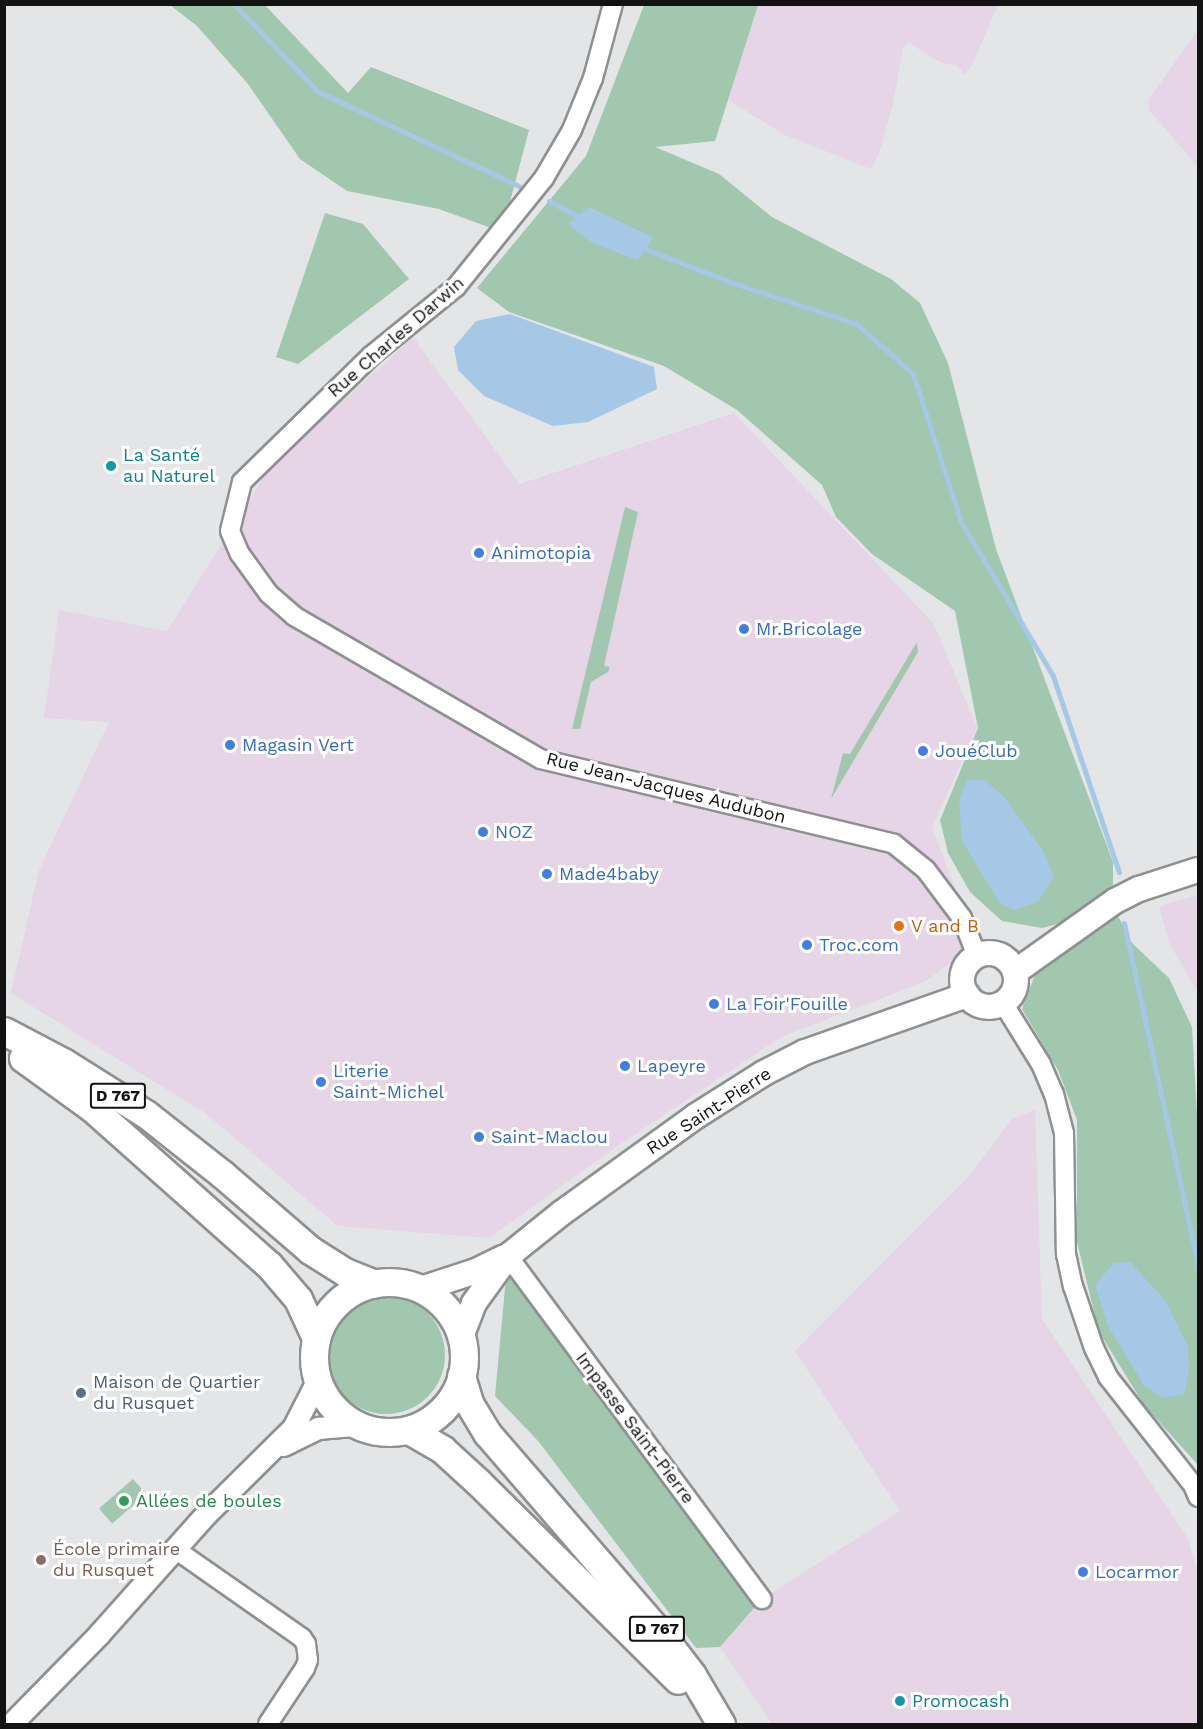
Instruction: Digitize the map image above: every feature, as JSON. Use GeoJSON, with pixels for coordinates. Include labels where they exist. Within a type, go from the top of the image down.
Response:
{"type":"FeatureCollection","features":[{"type":"Feature","properties":{"kind":"main road"},"geometry":{"type":"LineString","coordinates":[[1015,972],[1115,901],[1166,880],[1198,870]]}},
{"type":"Feature","properties":{"kind":"main road"},"geometry":{"type":"LineString","coordinates":[[984,954],[1000,956],[1011,965],[1015,972],[1014,991],[1003,1003],[986,1007],[978,1005],[967,995],[963,978],[965,969],[977,956],[984,954]]}},
{"type":"Feature","properties":{"kind":"main road","name":"Rue Saint-Pierre"},"geometry":{"type":"LineString","coordinates":[[421,1289],[476,1271],[508,1256],[563,1212],[696,1116],[764,1073],[844,1036],[967,995]]}},
{"type":"Feature","properties":{"kind":"main road","name":"D 767"},"geometry":{"type":"LineString","coordinates":[[4,1031],[63,1062],[146,1114],[222,1174],[310,1250],[345,1272],[374,1284]]}},
{"type":"Feature","properties":{"kind":"main road","name":"D 767"},"geometry":{"type":"LineString","coordinates":[[4,1045],[92,1108],[269,1265],[298,1299],[316,1338]]}},
{"type":"Feature","properties":{"kind":"main road","name":"Rue Saint-Pierre"},"geometry":{"type":"LineString","coordinates":[[461,1338],[474,1303],[508,1256]]}},
{"type":"Feature","properties":{"kind":"main road"},"geometry":{"type":"LineString","coordinates":[[398,1283],[421,1289],[446,1309],[461,1338],[464,1357],[461,1376],[454,1394],[432,1419],[409,1430],[382,1432],[356,1425],[336,1411],[317,1381],[314,1359],[316,1338],[328,1313],[348,1294],[374,1284],[398,1283]]}},
{"type":"Feature","properties":{"kind":"main road","name":"D 767"},"geometry":{"type":"LineString","coordinates":[[461,1376],[469,1403],[487,1433],[659,1632],[692,1675],[721,1724]]}},
{"type":"Feature","properties":{"kind":"main road","name":"D 767"},"geometry":{"type":"LineString","coordinates":[[409,1430],[443,1450],[513,1515],[721,1724]]}},
{"type":"Feature","properties":{"kind":"street","name":"Rue Charles Darwin"},"geometry":{"type":"LineString","coordinates":[[230,531],[242,482],[372,355],[456,287],[544,178],[572,130],[592,78],[613,4]]}},
{"type":"Feature","properties":{"kind":"street","name":"Rue Jean-Jacques Audubon"},"geometry":{"type":"LineString","coordinates":[[230,531],[240,554],[269,594],[294,616],[542,759],[894,844],[926,870],[962,918],[977,956]]}},
{"type":"Feature","properties":{"kind":"street"},"geometry":{"type":"LineString","coordinates":[[1003,1003],[1041,1064],[1054,1094],[1064,1133],[1066,1254],[1079,1308],[1094,1348],[1108,1377],[1192,1485],[1198,1497]]}},
{"type":"Feature","properties":{"kind":"street","name":"Impasse Saint-Pierre"},"geometry":{"type":"LineString","coordinates":[[508,1256],[762,1599]]}},
{"type":"Feature","properties":{"kind":"street"},"geometry":{"type":"LineString","coordinates":[[11,1725],[99,1634],[214,1507],[293,1428],[317,1381]]}},
{"type":"Feature","properties":{"kind":"street"},"geometry":{"type":"LineString","coordinates":[[272,1451],[318,1428],[356,1425]]}},
{"type":"Feature","properties":{"kind":"street"},"geometry":{"type":"LineString","coordinates":[[175,1549],[302,1638],[306,1644],[308,1660],[305,1668],[268,1725]]}},
{"type":"Feature","properties":{"kind":"shaded area"},"geometry":{"type":"Polygon","coordinates":[[[756,5],[998,5],[972,65],[965,75],[957,66],[940,62],[909,43],[903,47],[893,105],[879,153],[871,169],[785,135],[728,100],[756,5]]]}},
{"type":"Feature","properties":{"kind":"shaded area"},"geometry":{"type":"Polygon","coordinates":[[[1198,30],[1198,167],[1150,111],[1148,100],[1198,30]]]}},
{"type":"Feature","properties":{"kind":"shaded area"},"geometry":{"type":"Polygon","coordinates":[[[413,337],[520,484],[734,413],[934,624],[977,728],[932,827],[976,944],[926,981],[781,1037],[616,1147],[489,1238],[338,1226],[205,1113],[11,993],[39,870],[109,722],[44,718],[59,610],[167,631],[270,467],[413,337]]]}},
{"type":"Feature","properties":{"kind":"shaded area"},"geometry":{"type":"Polygon","coordinates":[[[1198,895],[1198,992],[1169,943],[1159,906],[1198,895]]]}},
{"type":"Feature","properties":{"kind":"shaded area"},"geometry":{"type":"Polygon","coordinates":[[[1035,1110],[1042,1319],[1188,1539],[1198,1574],[1198,1724],[772,1724],[720,1647],[762,1599],[900,1511],[795,1351],[969,1176],[1013,1118],[1035,1110]]]}},
{"type":"Feature","properties":{"kind":"green space"},"geometry":{"type":"Polygon","coordinates":[[[170,5],[265,5],[348,93],[371,67],[529,130],[502,232],[439,209],[347,191],[300,159],[248,84],[197,26],[170,5]]]}},
{"type":"Feature","properties":{"kind":"green space"},"geometry":{"type":"Polygon","coordinates":[[[644,5],[758,5],[715,141],[655,147],[719,174],[772,217],[891,279],[920,303],[948,363],[996,549],[1113,862],[1113,887],[1061,923],[1042,928],[1002,921],[970,892],[948,853],[940,820],[978,728],[955,611],[872,554],[836,517],[822,485],[737,410],[664,366],[509,312],[477,288],[586,156],[644,5]]]}},
{"type":"Feature","properties":{"kind":"green space"},"geometry":{"type":"Polygon","coordinates":[[[325,213],[363,224],[409,279],[298,364],[276,357],[325,213]]]}},
{"type":"Feature","properties":{"kind":"green space"},"geometry":{"type":"Polygon","coordinates":[[[625,507],[638,512],[604,666],[610,667],[608,672],[591,682],[580,729],[572,729],[625,507]]]}},
{"type":"Feature","properties":{"kind":"green space"},"geometry":{"type":"Polygon","coordinates":[[[917,642],[918,652],[831,799],[843,753],[850,754],[917,642]]]}},
{"type":"Feature","properties":{"kind":"green space"},"geometry":{"type":"Polygon","coordinates":[[[1118,916],[1132,943],[1169,978],[1192,1027],[1198,1131],[1198,1465],[1144,1405],[1099,1332],[1077,1242],[1077,1120],[1058,1070],[1022,1009],[1036,972],[1118,916]]]}},
{"type":"Feature","properties":{"kind":"green space"},"geometry":{"type":"Polygon","coordinates":[[[508,1256],[762,1599],[720,1647],[696,1648],[538,1441],[495,1396],[508,1256]]]}},
{"type":"Feature","properties":{"kind":"green space"},"geometry":{"type":"Polygon","coordinates":[[[386,1296],[408,1301],[428,1313],[440,1333],[445,1355],[440,1377],[428,1397],[408,1409],[386,1414],[364,1409],[344,1397],[332,1377],[327,1355],[332,1333],[344,1313],[364,1301],[386,1296]]]}},
{"type":"Feature","properties":{"kind":"green space","name":"Allées de boules"},"geometry":{"type":"Polygon","coordinates":[[[133,1479],[146,1494],[112,1524],[99,1509],[133,1479]]]}},
{"type":"Feature","properties":{"kind":"water"},"geometry":{"type":"Polygon","coordinates":[[[589,207],[653,237],[638,260],[592,243],[568,224],[589,207]]]}},
{"type":"Feature","properties":{"kind":"water"},"geometry":{"type":"Polygon","coordinates":[[[510,314],[654,367],[657,389],[588,422],[553,426],[484,396],[458,370],[454,347],[476,321],[510,314]]]}},
{"type":"Feature","properties":{"kind":"water"},"geometry":{"type":"Polygon","coordinates":[[[968,780],[984,780],[1005,798],[1043,851],[1054,876],[1038,902],[1014,910],[999,902],[962,841],[959,798],[968,780]]]}},
{"type":"Feature","properties":{"kind":"water"},"geometry":{"type":"Polygon","coordinates":[[[1130,1262],[1165,1300],[1188,1347],[1189,1371],[1184,1394],[1164,1398],[1145,1387],[1108,1326],[1095,1285],[1114,1263],[1130,1262]]]}},
{"type":"Feature","properties":{"kind":"waterway"},"geometry":{"type":"LineString","coordinates":[[234,4],[317,91],[519,186]]}},
{"type":"Feature","properties":{"kind":"waterway"},"geometry":{"type":"LineString","coordinates":[[549,201],[583,219]]}},
{"type":"Feature","properties":{"kind":"waterway"},"geometry":{"type":"LineString","coordinates":[[640,247],[739,285],[857,324],[913,374],[961,522],[1053,676],[1119,872]]}},
{"type":"Feature","properties":{"kind":"waterway"},"geometry":{"type":"LineString","coordinates":[[1124,923],[1198,1266]]}},
{"type":"Feature","properties":{"kind":"place","name":"La Santé au Naturel"},"geometry":{"type":"Point","coordinates":[111,466]}},
{"type":"Feature","properties":{"kind":"place","name":"Animotopia"},"geometry":{"type":"Point","coordinates":[479,553]}},
{"type":"Feature","properties":{"kind":"place","name":"Mr.Bricolage"},"geometry":{"type":"Point","coordinates":[744,629]}},
{"type":"Feature","properties":{"kind":"place","name":"Magasin Vert"},"geometry":{"type":"Point","coordinates":[230,745]}},
{"type":"Feature","properties":{"kind":"place","name":"JouéClub"},"geometry":{"type":"Point","coordinates":[923,751]}},
{"type":"Feature","properties":{"kind":"place","name":"NOZ"},"geometry":{"type":"Point","coordinates":[483,832]}},
{"type":"Feature","properties":{"kind":"place","name":"Made4baby"},"geometry":{"type":"Point","coordinates":[547,874]}},
{"type":"Feature","properties":{"kind":"place","name":"V and B"},"geometry":{"type":"Point","coordinates":[899,926]}},
{"type":"Feature","properties":{"kind":"place","name":"Troc.com"},"geometry":{"type":"Point","coordinates":[807,945]}},
{"type":"Feature","properties":{"kind":"place","name":"La Foir'Fouille"},"geometry":{"type":"Point","coordinates":[714,1004]}},
{"type":"Feature","properties":{"kind":"place","name":"Lapeyre"},"geometry":{"type":"Point","coordinates":[625,1066]}},
{"type":"Feature","properties":{"kind":"place","name":"Literie Saint-Michel"},"geometry":{"type":"Point","coordinates":[321,1082]}},
{"type":"Feature","properties":{"kind":"place","name":"Saint-Maclou"},"geometry":{"type":"Point","coordinates":[479,1137]}},
{"type":"Feature","properties":{"kind":"place","name":"Maison de Quartier du Rusquet"},"geometry":{"type":"Point","coordinates":[81,1393]}},
{"type":"Feature","properties":{"kind":"place","name":"Allées de boules"},"geometry":{"type":"Point","coordinates":[124,1501]}},
{"type":"Feature","properties":{"kind":"place","name":"École primaire du Rusquet"},"geometry":{"type":"Point","coordinates":[41,1560]}},
{"type":"Feature","properties":{"kind":"place","name":"Locarmor"},"geometry":{"type":"Point","coordinates":[1083,1572]}},
{"type":"Feature","properties":{"kind":"place","name":"Promocash"},"geometry":{"type":"Point","coordinates":[900,1701]}}]}
